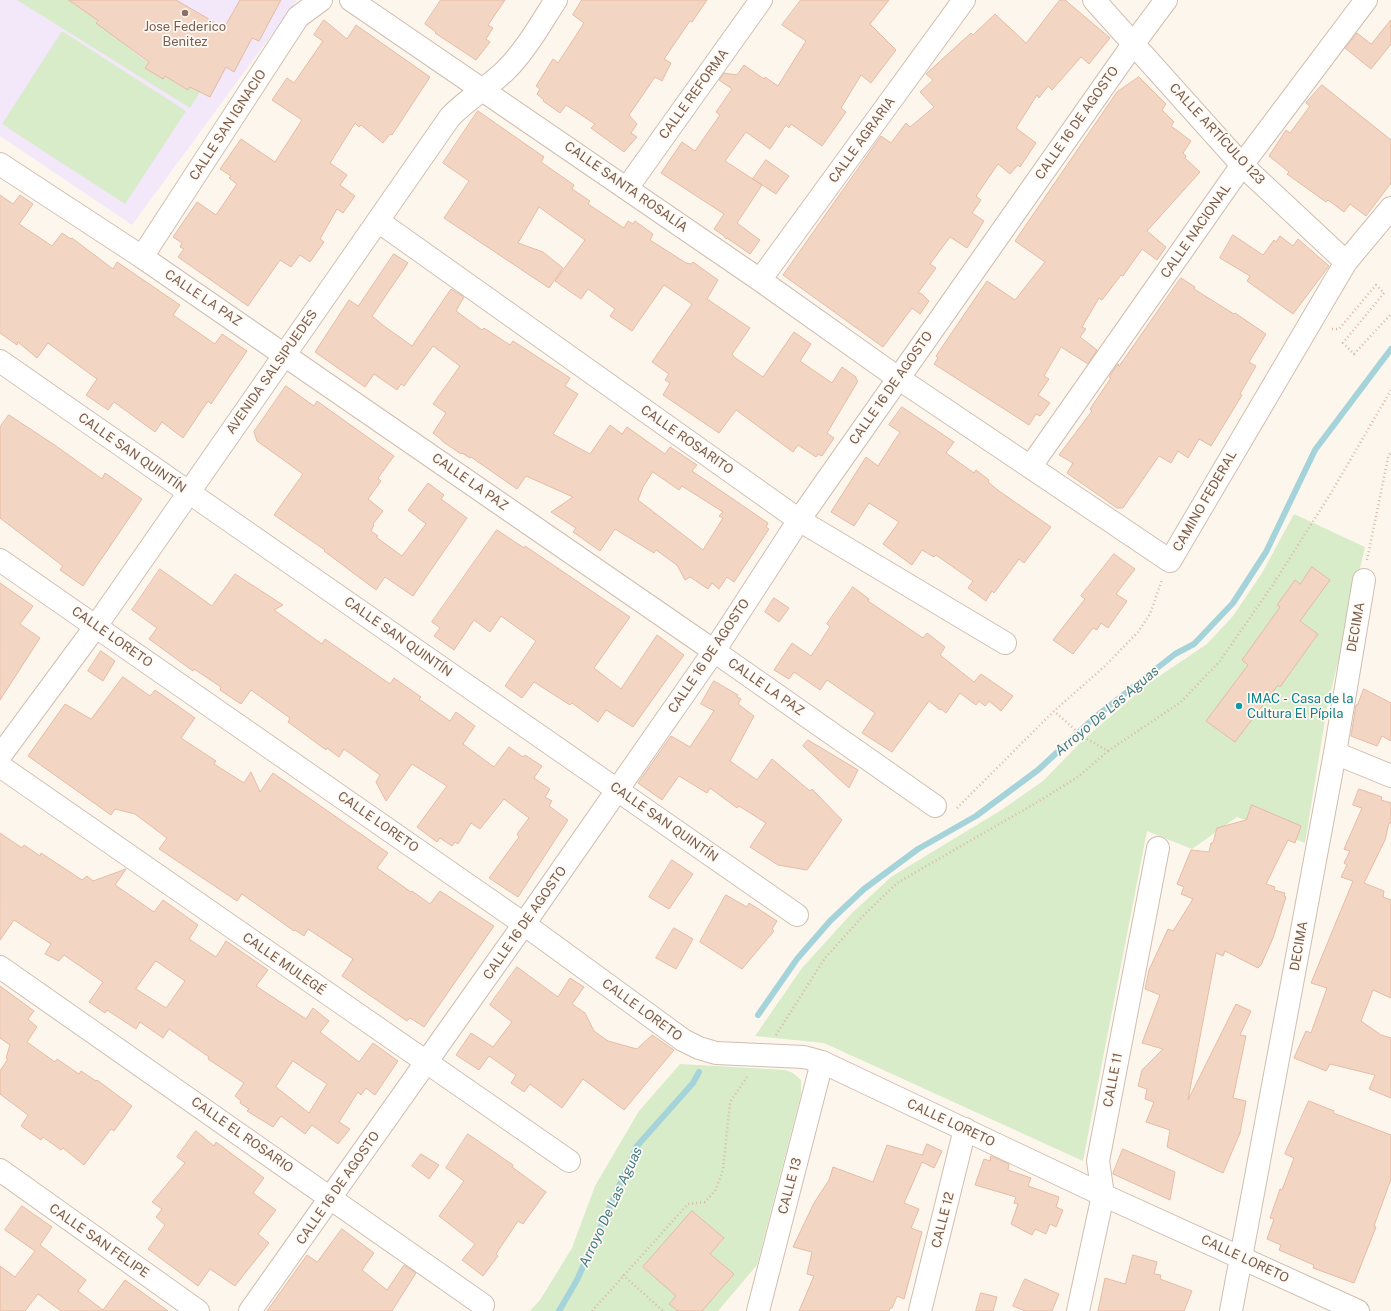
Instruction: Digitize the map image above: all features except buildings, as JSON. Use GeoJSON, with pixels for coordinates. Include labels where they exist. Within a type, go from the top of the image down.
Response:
{"type":"FeatureCollection","features":[{"type":"Feature","properties":{"kind":"street","name":"CALLE SAN IGNACIO"},"geometry":{"type":"LineString","coordinates":[[142,257],[298,17],[322,0]]}},
{"type":"Feature","properties":{"kind":"street","name":"CALLE SANTA ROSALÍA"},"geometry":{"type":"LineString","coordinates":[[351,0],[760,280],[898,378]]}},
{"type":"Feature","properties":{"kind":"street","name":"AVENIDA SALSIPUEDES"},"geometry":{"type":"LineString","coordinates":[[0,756],[96,626],[188,491],[450,117],[462,104],[506,71],[518,58],[556,0]]}},
{"type":"Feature","properties":{"kind":"street","name":"CALLE REFORMA"},"geometry":{"type":"LineString","coordinates":[[626,188],[761,0]]}},
{"type":"Feature","properties":{"kind":"street","name":"CALLE AGRARIA"},"geometry":{"type":"LineString","coordinates":[[760,280],[964,0]]}},
{"type":"Feature","properties":{"kind":"street","name":"CALLE ARTÍCULO 123"},"geometry":{"type":"LineString","coordinates":[[1094,0],[1242,165],[1346,262]]}},
{"type":"Feature","properties":{"kind":"street","name":"CALLE 16 DE AGOSTO"},"geometry":{"type":"LineString","coordinates":[[250,1311],[332,1198],[714,651],[799,520],[898,378],[1134,43],[1166,0]]}},
{"type":"Feature","properties":{"kind":"street","name":"CALLE NACIONAL"},"geometry":{"type":"LineString","coordinates":[[1031,466],[1242,165],[1366,0]]}},
{"type":"Feature","properties":{"kind":"street","name":"CALLE LA PAZ"},"geometry":{"type":"LineString","coordinates":[[0,164],[142,257],[284,354],[714,651],[935,806]]}},
{"type":"Feature","properties":{"kind":"street","name":"CAMINO FEDERAL"},"geometry":{"type":"LineString","coordinates":[[898,378],[1031,466],[1170,561],[1346,262],[1391,208]]}},
{"type":"Feature","properties":{"kind":"street","name":"CALLE ROSARITO"},"geometry":{"type":"LineString","coordinates":[[378,221],[799,520],[1005,644]]}},
{"type":"Feature","properties":{"kind":"street","name":"CALLE SAN QUINTÍN"},"geometry":{"type":"LineString","coordinates":[[0,361],[797,915]]}},
{"type":"Feature","properties":{"kind":"street","name":"CALLE LORETO"},"geometry":{"type":"LineString","coordinates":[[0,560],[524,924],[683,1040],[699,1048],[716,1053],[804,1057],[822,1062],[1103,1195],[1358,1311]]}},
{"type":"Feature","properties":{"kind":"street","name":"DECIMA"},"geometry":{"type":"LineString","coordinates":[[1231,1311],[1335,753],[1364,580]]}},
{"type":"Feature","properties":{"kind":"street"},"geometry":{"type":"LineString","coordinates":[[1335,753],[1391,776]]}},
{"type":"Feature","properties":{"kind":"street","name":"CALLE MULEGÉ"},"geometry":{"type":"LineString","coordinates":[[0,766],[569,1161]]}},
{"type":"Feature","properties":{"kind":"street","name":"CALLE 11"},"geometry":{"type":"LineString","coordinates":[[1078,1311],[1103,1195],[1098,1161],[1158,848]]}},
{"type":"Feature","properties":{"kind":"street","name":"CALLE EL ROSARIO"},"geometry":{"type":"LineString","coordinates":[[0,967],[332,1198],[483,1306]]}},
{"type":"Feature","properties":{"kind":"street","name":"CALLE 13"},"geometry":{"type":"LineString","coordinates":[[758,1311],[822,1062]]}},
{"type":"Feature","properties":{"kind":"street","name":"CALLE 12"},"geometry":{"type":"LineString","coordinates":[[920,1311],[965,1129]]}},
{"type":"Feature","properties":{"kind":"street","name":"CALLE SAN FELIPE"},"geometry":{"type":"LineString","coordinates":[[0,1170],[198,1311]]}},
{"type":"Feature","properties":{"kind":"path"},"geometry":{"type":"LineString","coordinates":[[1312,318],[1322,326],[1329,329],[1339,329],[1376,285],[1384,293],[1343,343],[1354,354],[1391,314]]}},
{"type":"Feature","properties":{"kind":"path"},"geometry":{"type":"LineString","coordinates":[[592,1311],[688,1204],[705,1202],[715,1191],[723,1170],[730,1102],[763,1055],[825,958],[862,917],[897,883],[1041,800],[1079,776],[1108,751],[1181,702],[1220,661],[1274,584],[1331,493],[1391,390]]}},
{"type":"Feature","properties":{"kind":"path"},"geometry":{"type":"LineString","coordinates":[[1364,580],[1371,532],[1388,458],[1391,451]]}},
{"type":"Feature","properties":{"kind":"path"},"geometry":{"type":"LineString","coordinates":[[935,806],[944,814],[961,806],[1054,711],[1105,666],[1138,632],[1150,614],[1170,561]]}},
{"type":"Feature","properties":{"kind":"path"},"geometry":{"type":"LineString","coordinates":[[1054,711],[1082,736],[1108,751]]}},
{"type":"Feature","properties":{"kind":"path"},"geometry":{"type":"LineString","coordinates":[[623,1275],[663,1311]]}},
{"type":"Feature","properties":{"kind":"shaded area"},"geometry":{"type":"Polygon","coordinates":[[[0,0],[297,0],[132,225],[0,136],[0,0]]]}},
{"type":"Feature","properties":{"kind":"green space"},"geometry":{"type":"Polygon","coordinates":[[[17,0],[69,0],[97,20],[96,23],[128,40],[125,45],[148,63],[145,68],[165,76],[187,90],[190,86],[200,92],[190,108],[17,0]]]}},
{"type":"Feature","properties":{"kind":"green space"},"geometry":{"type":"Polygon","coordinates":[[[62,31],[186,111],[125,204],[2,124],[62,31]]]}},
{"type":"Feature","properties":{"kind":"green space"},"geometry":{"type":"Polygon","coordinates":[[[1294,514],[1365,547],[1327,708],[1305,843],[1237,817],[1192,849],[1147,831],[1083,1161],[824,1043],[755,1036],[802,968],[851,914],[891,877],[1003,809],[1043,781],[1083,740],[1149,683],[1207,644],[1233,616],[1262,573],[1294,514]]]}},
{"type":"Feature","properties":{"kind":"green space"},"geometry":{"type":"Polygon","coordinates":[[[680,1064],[785,1070],[793,1073],[801,1080],[801,1094],[757,1265],[718,1311],[530,1311],[540,1300],[572,1248],[595,1186],[639,1111],[680,1064]]]}},
{"type":"Feature","properties":{"kind":"waterway","name":"Arroyo De Las Aguas"},"geometry":{"type":"LineString","coordinates":[[758,1015],[797,959],[830,921],[864,889],[918,849],[976,816],[1038,770],[1094,718],[1175,654],[1194,644],[1233,603],[1266,552],[1315,450],[1391,349]]}},
{"type":"Feature","properties":{"kind":"waterway","name":"Arroyo De Las Aguas"},"geometry":{"type":"LineString","coordinates":[[559,1311],[577,1280],[637,1146],[693,1083],[699,1072]]}},
{"type":"Feature","properties":{"kind":"place","name":"Jose Federico Benitez"},"geometry":{"type":"Point","coordinates":[185,13]}},
{"type":"Feature","properties":{"kind":"place","name":"IMAC - Casa de la Cultura El Pípila"},"geometry":{"type":"Point","coordinates":[1239,706]}}]}
